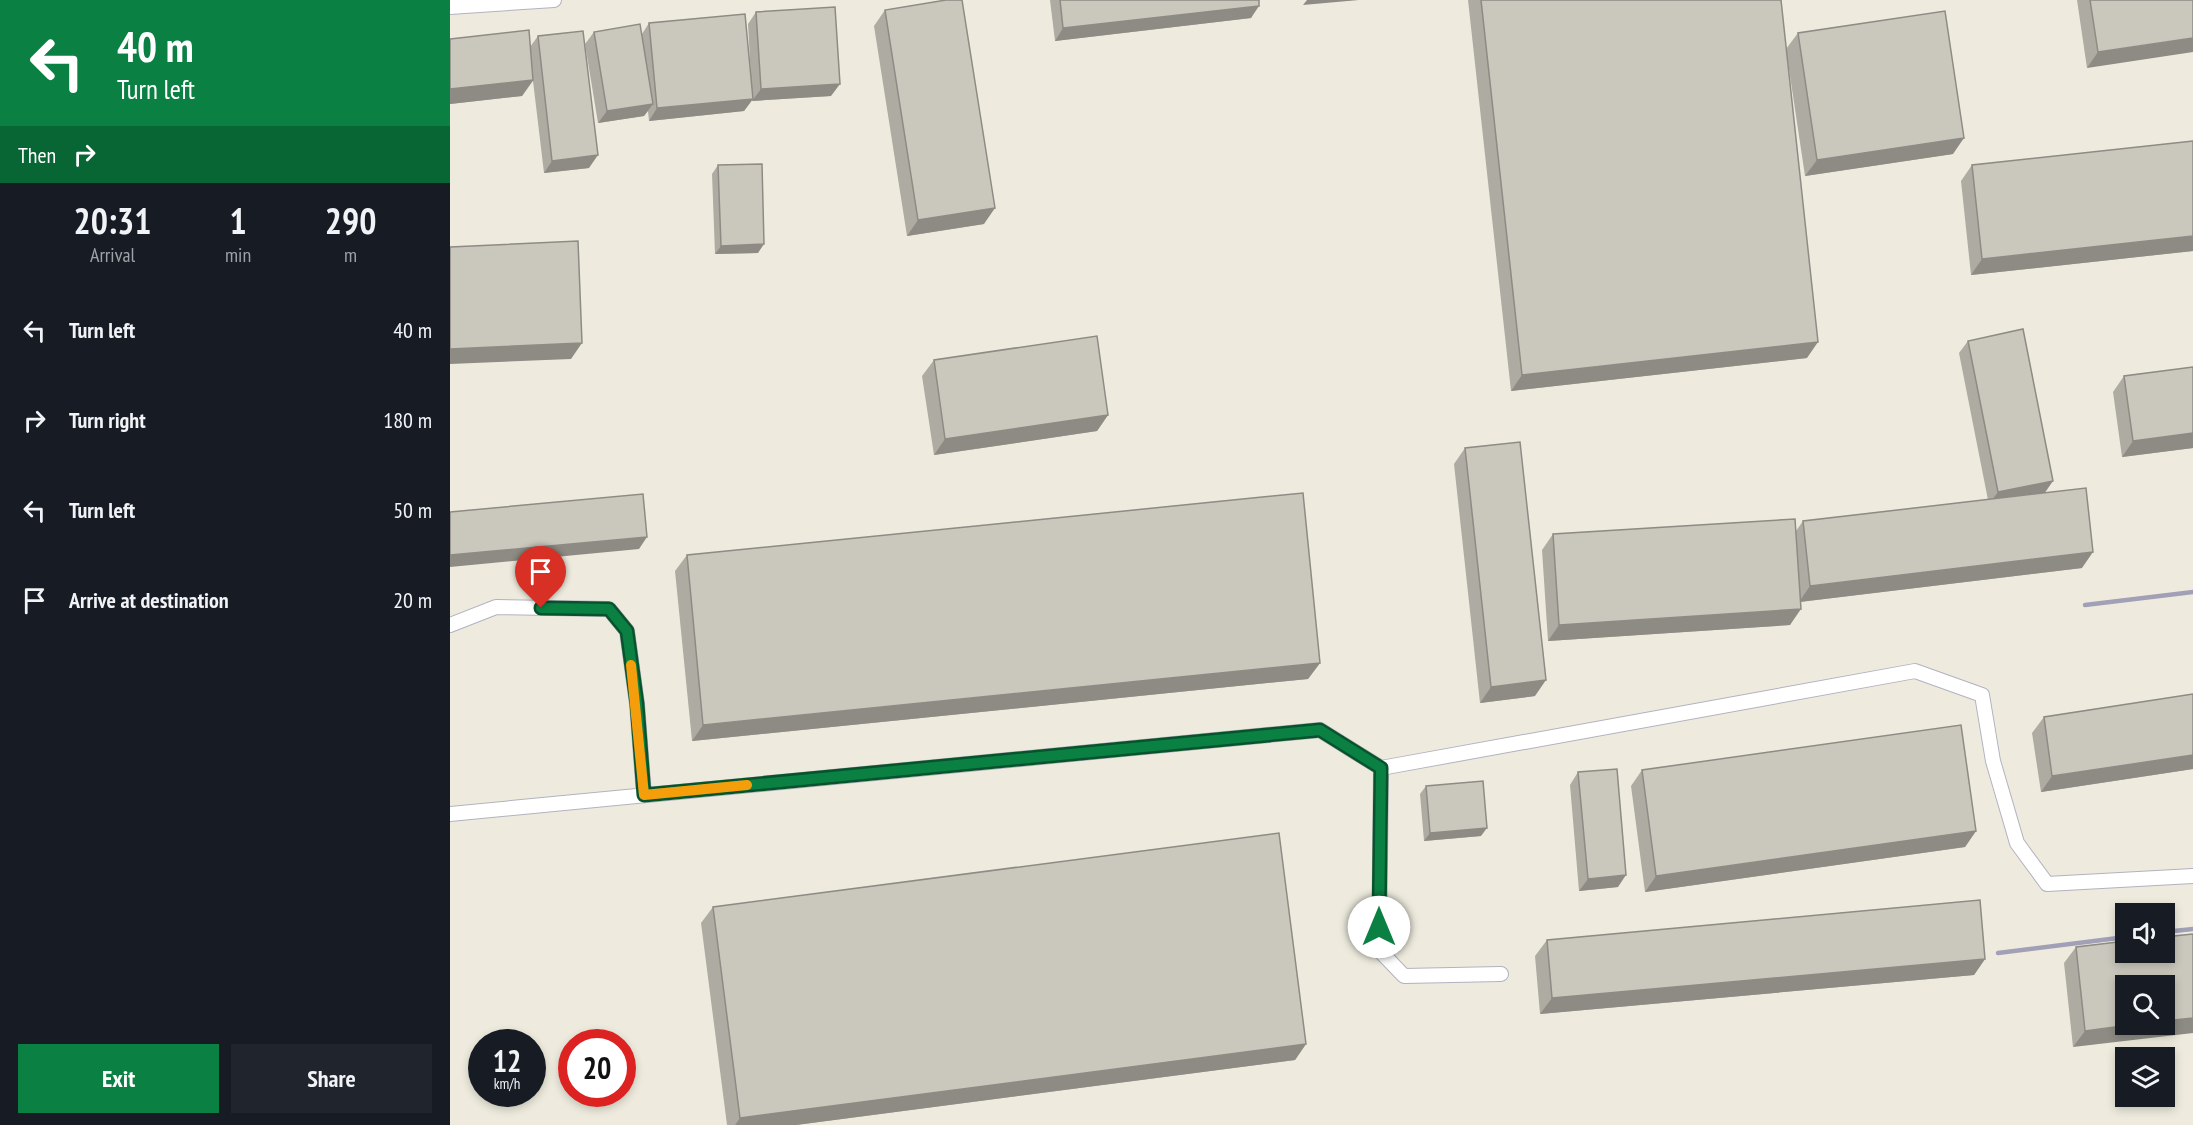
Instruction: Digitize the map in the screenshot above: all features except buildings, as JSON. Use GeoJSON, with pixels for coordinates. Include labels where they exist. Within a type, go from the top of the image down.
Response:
{"type":"FeatureCollection","features":[{"type":"Feature","properties":{"kind":"lane"},"geometry":{"type":"LineString","coordinates":[[450,7],[554,0]]}},
{"type":"Feature","properties":{"kind":"lane"},"geometry":{"type":"LineString","coordinates":[[450,626],[496,607],[609,609],[627,631],[637,704],[644,795]]}},
{"type":"Feature","properties":{"kind":"lane"},"geometry":{"type":"LineString","coordinates":[[450,814],[1320,730],[1381,768],[1915,671],[1982,695],[1993,761],[2017,843],[2047,884],[2193,876]]}},
{"type":"Feature","properties":{"kind":"lane"},"geometry":{"type":"LineString","coordinates":[[1381,768],[1379,950],[1404,976],[1501,974]]}},
{"type":"Feature","properties":{"kind":"railway"},"geometry":{"type":"LineString","coordinates":[[2085,605],[2193,592]]}},
{"type":"Feature","properties":{"kind":"railway"},"geometry":{"type":"LineString","coordinates":[[2175,931],[2193,929]]}},
{"type":"Feature","properties":{"kind":"railway"},"geometry":{"type":"LineString","coordinates":[[1998,953],[2115,938]]}},
{"type":"Feature","properties":{"kind":"slow traffic"},"geometry":{"type":"LineString","coordinates":[[631,665],[637,704],[644,795],[747,785]]}},
{"type":"Feature","properties":{"kind":"route"},"geometry":{"type":"LineString","coordinates":[[541,608],[609,609],[627,631],[637,704],[644,795],[1320,730],[1381,768],[1379,927]]}}]}
